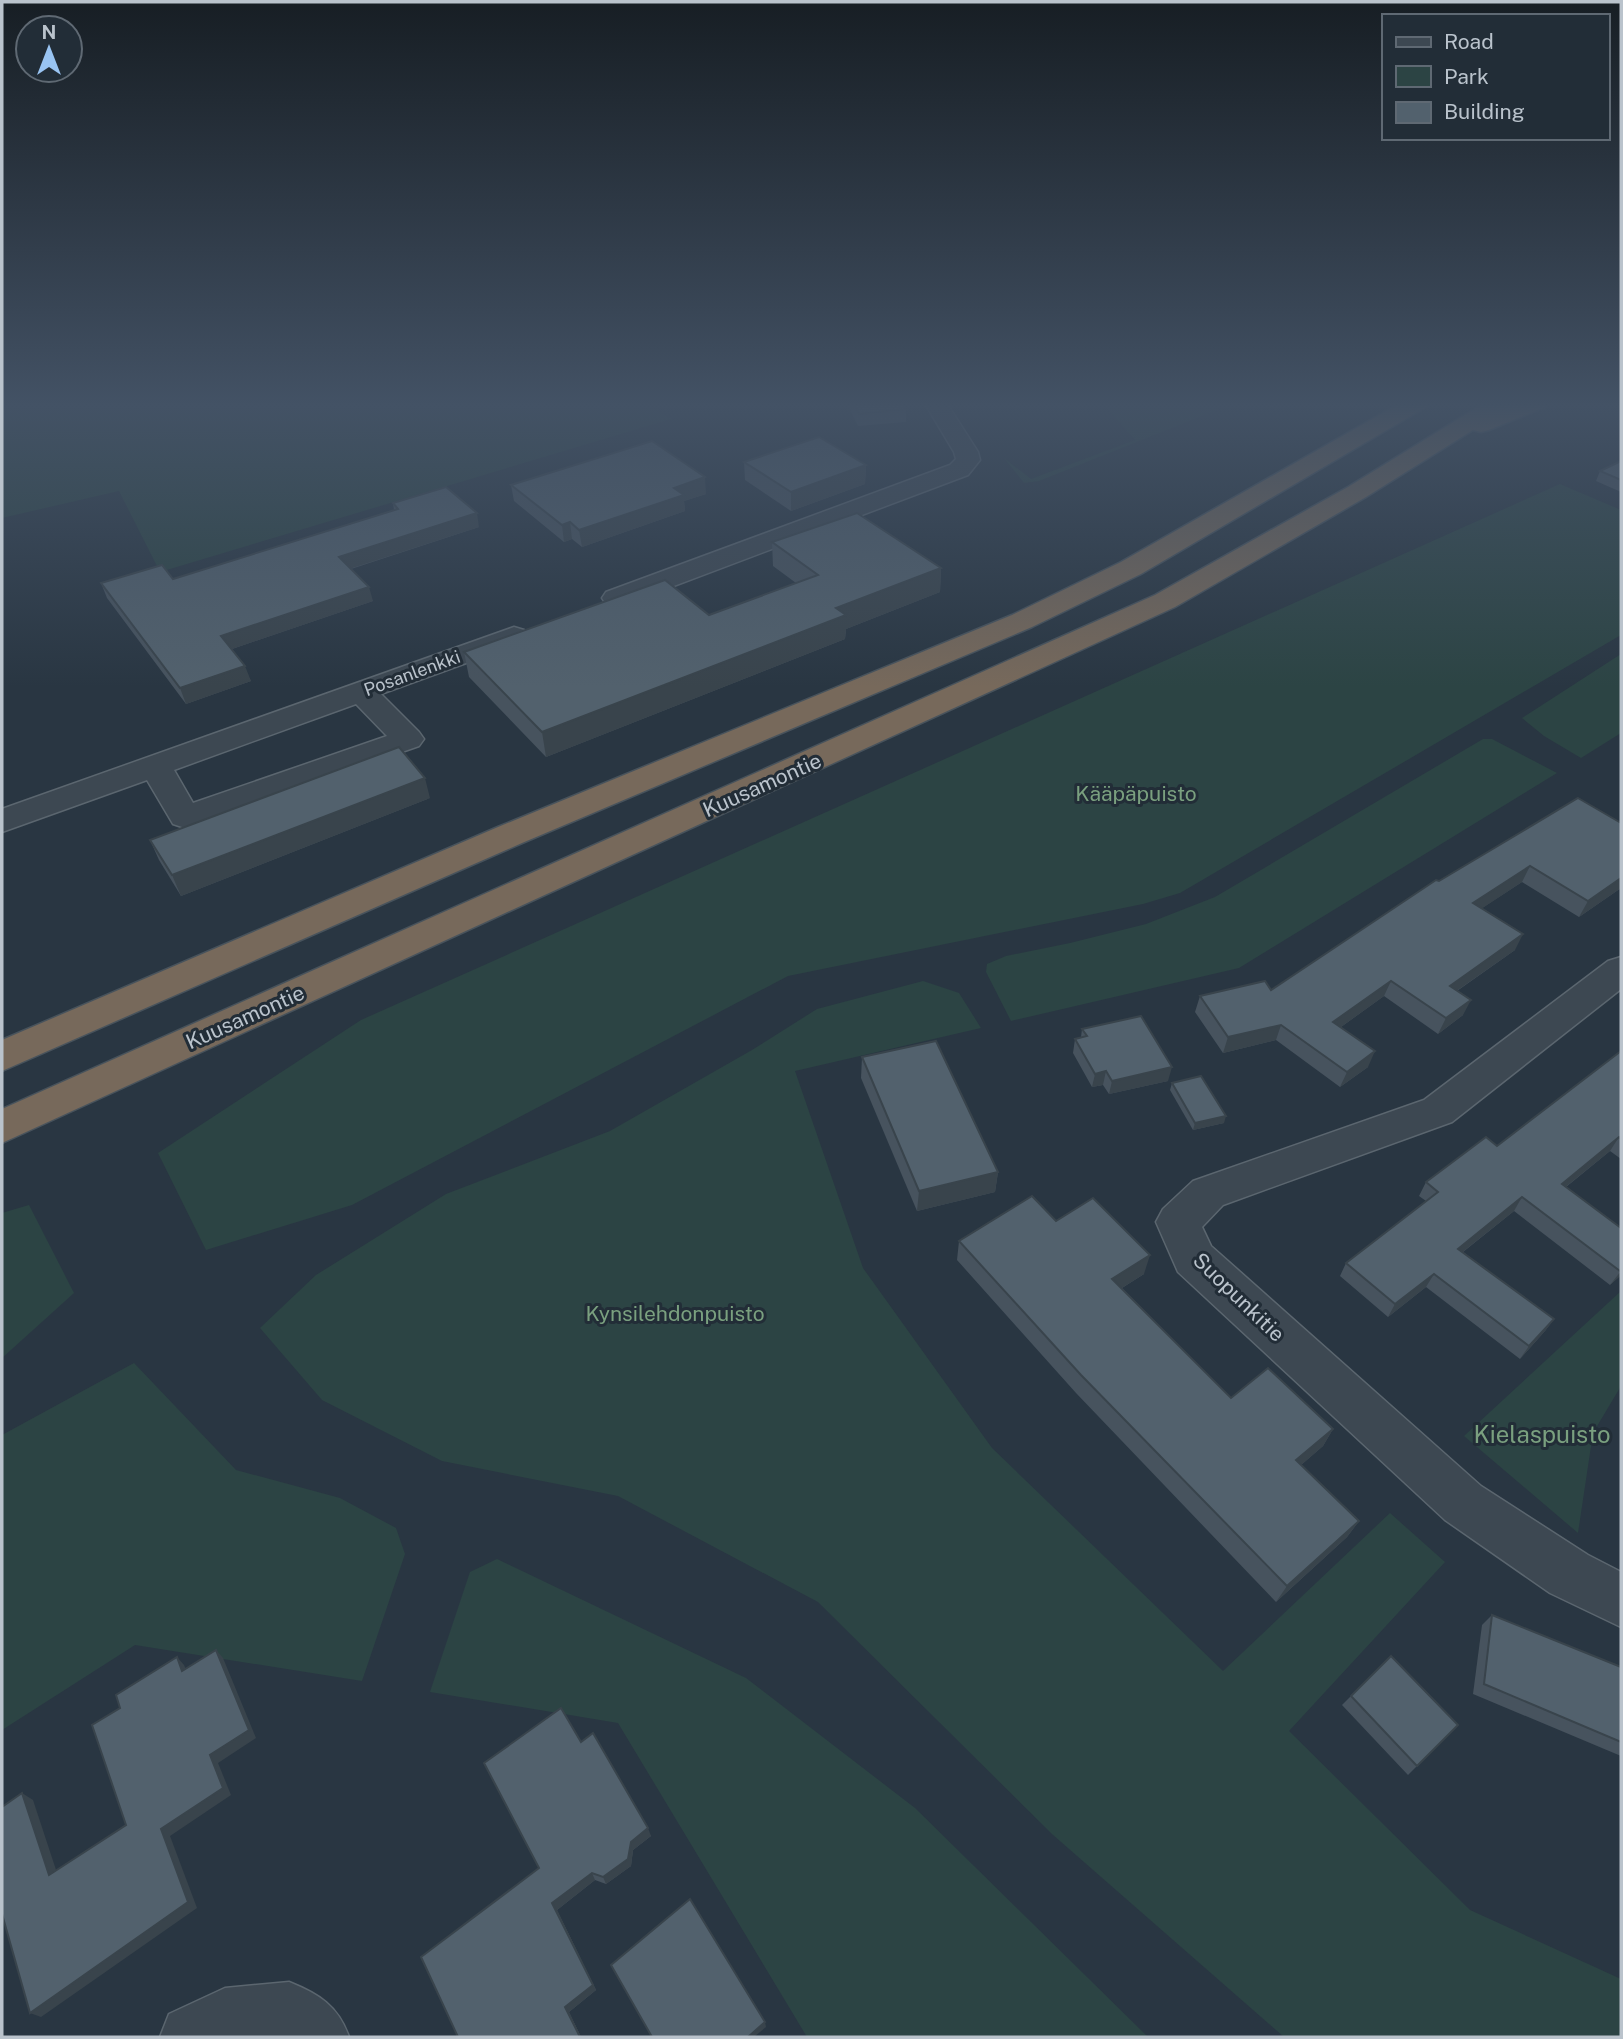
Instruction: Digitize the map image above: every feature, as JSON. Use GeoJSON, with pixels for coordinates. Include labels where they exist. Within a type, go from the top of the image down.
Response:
{"type":"FeatureCollection","features":[{"type":"Feature","properties":{"kind":"highway"},"geometry":{"type":"LineString","coordinates":[[2,1056],[510,835],[1022,621],[1131,568],[1253,497]]}},
{"type":"Feature","properties":{"kind":"highway","name":"Kuusamontie"},"geometry":{"type":"LineString","coordinates":[[2,1127],[1166,601],[1344,497]]}},
{"type":"Feature","properties":{"kind":"street"},"geometry":{"type":"LineString","coordinates":[[593,607],[886,497]]}},
{"type":"Feature","properties":{"kind":"street","name":"Posanlenkki"},"geometry":{"type":"LineString","coordinates":[[2,821],[540,626]]}},
{"type":"Feature","properties":{"kind":"street"},"geometry":{"type":"LineString","coordinates":[[155,765],[185,817],[408,738],[360,691]]}},
{"type":"Feature","properties":{"kind":"street","name":"Suopunkitie"},"geometry":{"type":"LineString","coordinates":[[1621,970],[1438,1111],[1208,1193],[1178,1222],[1194,1259],[1463,1503],[1569,1574],[1621,1600]]}},
{"type":"Feature","properties":{"kind":"street"},"geometry":{"type":"LineString","coordinates":[[192,2037],[225,2020],[289,2014],[317,2037]]}},
{"type":"Feature","properties":{"kind":"green space"},"geometry":{"type":"Polygon","coordinates":[[[2,497],[92,497],[2,518],[2,497]]]}},
{"type":"Feature","properties":{"kind":"green space"},"geometry":{"type":"Polygon","coordinates":[[[122,497],[410,497],[160,572],[122,497]]]}},
{"type":"Feature","properties":{"kind":"green space","name":"Kääpäpuisto"},"geometry":{"type":"Polygon","coordinates":[[[1531,497],[1591,497],[1621,510],[1621,635],[1180,893],[1143,904],[788,976],[352,1205],[206,1250],[158,1153],[361,1020],[1531,497]]]}},
{"type":"Feature","properties":{"kind":"green space"},"geometry":{"type":"Polygon","coordinates":[[[1621,654],[1621,733],[1581,758],[1544,736],[1522,718],[1621,654]]]}},
{"type":"Feature","properties":{"kind":"green space"},"geometry":{"type":"Polygon","coordinates":[[[1483,739],[1492,739],[1557,773],[1239,968],[1011,1021],[986,972],[987,964],[1006,956],[1146,924],[1215,897],[1483,739]]]}},
{"type":"Feature","properties":{"kind":"green space","name":"Kynsilehdonpuisto"},"geometry":{"type":"Polygon","coordinates":[[[923,981],[959,993],[981,1028],[795,1071],[863,1268],[992,1448],[1223,1671],[1390,1513],[1445,1562],[1289,1731],[1470,1910],[1621,1979],[1621,2037],[1284,2037],[1052,1834],[818,1602],[618,1496],[442,1461],[322,1400],[260,1328],[316,1275],[446,1194],[610,1131],[752,1050],[817,1009],[923,981]]]}},
{"type":"Feature","properties":{"kind":"green space"},"geometry":{"type":"Polygon","coordinates":[[[29,1205],[74,1293],[2,1358],[2,1213],[29,1205]]]}},
{"type":"Feature","properties":{"kind":"green space","name":"Kielaspuisto"},"geometry":{"type":"Polygon","coordinates":[[[1621,1291],[1621,1386],[1593,1433],[1578,1533],[1464,1436],[1621,1291]]]}},
{"type":"Feature","properties":{"kind":"green space"},"geometry":{"type":"Polygon","coordinates":[[[134,1363],[236,1470],[340,1498],[396,1528],[405,1554],[362,1681],[135,1645],[2,1730],[2,1435],[134,1363]]]}},
{"type":"Feature","properties":{"kind":"green space"},"geometry":{"type":"Polygon","coordinates":[[[497,1559],[746,1678],[915,1808],[1148,2037],[807,2037],[618,1723],[430,1692],[470,1572],[497,1559]]]}},
{"type":"Feature","properties":{"kind":"building"},"geometry":{"type":"Polygon","coordinates":[[[412,497],[458,497],[477,513],[339,557],[369,587],[221,636],[245,666],[180,688],[101,583],[162,565],[173,579],[398,509],[393,503],[412,497]]]}},
{"type":"Feature","properties":{"kind":"building"},"geometry":{"type":"Polygon","coordinates":[[[526,497],[678,497],[579,530],[570,522],[562,525],[526,497]]]}},
{"type":"Feature","properties":{"kind":"building"},"geometry":{"type":"Polygon","coordinates":[[[857,513],[941,568],[836,608],[846,615],[542,732],[464,652],[665,580],[709,615],[818,575],[772,542],[857,513]]]}},
{"type":"Feature","properties":{"kind":"building"},"geometry":{"type":"Polygon","coordinates":[[[399,747],[425,778],[172,875],[150,840],[399,747]]]}},
{"type":"Feature","properties":{"kind":"building"},"geometry":{"type":"Polygon","coordinates":[[[1578,798],[1621,823],[1621,878],[1588,901],[1530,866],[1473,903],[1523,934],[1450,986],[1471,1000],[1446,1018],[1391,981],[1333,1022],[1375,1051],[1347,1072],[1281,1025],[1228,1037],[1200,996],[1265,981],[1271,990],[1436,880],[1439,881],[1578,798]]]}},
{"type":"Feature","properties":{"kind":"building"},"geometry":{"type":"Polygon","coordinates":[[[1141,1016],[1172,1067],[1112,1081],[1106,1071],[1095,1074],[1075,1039],[1087,1036],[1082,1029],[1141,1016]]]}},
{"type":"Feature","properties":{"kind":"building"},"geometry":{"type":"Polygon","coordinates":[[[936,1041],[998,1172],[919,1191],[862,1057],[936,1041]]]}},
{"type":"Feature","properties":{"kind":"building"},"geometry":{"type":"Polygon","coordinates":[[[1621,1051],[1621,1139],[1619,1137],[1562,1184],[1621,1228],[1621,1271],[1522,1197],[1458,1249],[1554,1319],[1529,1346],[1434,1274],[1395,1304],[1346,1263],[1438,1192],[1426,1182],[1486,1137],[1497,1146],[1621,1051]]]}},
{"type":"Feature","properties":{"kind":"building"},"geometry":{"type":"Polygon","coordinates":[[[1201,1076],[1226,1116],[1195,1123],[1172,1083],[1201,1076]]]}},
{"type":"Feature","properties":{"kind":"building"},"geometry":{"type":"Polygon","coordinates":[[[1032,1196],[1056,1221],[1093,1198],[1150,1255],[1112,1279],[1231,1398],[1268,1368],[1333,1429],[1296,1460],[1359,1521],[1287,1586],[1081,1375],[959,1241],[1032,1196]]]}},
{"type":"Feature","properties":{"kind":"building"},"geometry":{"type":"Polygon","coordinates":[[[1492,1615],[1621,1667],[1621,1742],[1484,1684],[1492,1615]]]}},
{"type":"Feature","properties":{"kind":"building"},"geometry":{"type":"Polygon","coordinates":[[[216,1650],[249,1730],[210,1755],[223,1788],[161,1829],[188,1902],[30,2013],[2,1914],[2,1807],[22,1793],[49,1875],[126,1825],[92,1725],[120,1708],[116,1695],[177,1657],[182,1671],[216,1650]]]}},
{"type":"Feature","properties":{"kind":"building"},"geometry":{"type":"Polygon","coordinates":[[[1391,1656],[1458,1725],[1417,1766],[1351,1696],[1391,1656]]]}},
{"type":"Feature","properties":{"kind":"building"},"geometry":{"type":"Polygon","coordinates":[[[561,1708],[581,1742],[593,1733],[648,1828],[631,1842],[628,1859],[603,1877],[592,1873],[552,1903],[593,1985],[565,2007],[580,2037],[458,2037],[421,1957],[539,1868],[484,1763],[561,1708]]]}},
{"type":"Feature","properties":{"kind":"building"},"geometry":{"type":"Polygon","coordinates":[[[690,1899],[765,2022],[748,2037],[652,2037],[611,1965],[690,1899]]]}}]}
